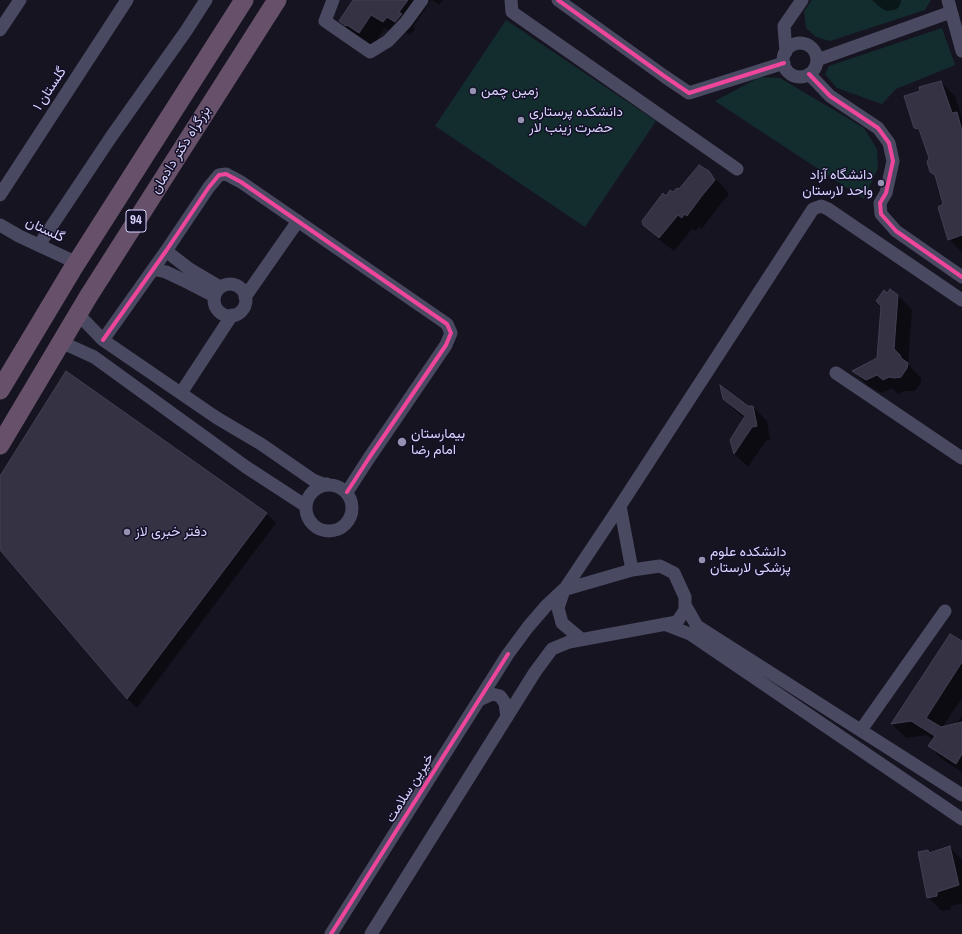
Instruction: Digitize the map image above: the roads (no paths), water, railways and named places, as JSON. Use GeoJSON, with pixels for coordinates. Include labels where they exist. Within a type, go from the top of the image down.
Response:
{"type":"FeatureCollection","features":[{"type":"Feature","properties":{"kind":"highway","name":"بزرگراه دکتر دادمان"},"geometry":{"type":"LineString","coordinates":[[0,445],[78,314],[277,0]]}},
{"type":"Feature","properties":{"kind":"highway","name":"بزرگراه دکتر دادمان"},"geometry":{"type":"LineString","coordinates":[[0,390],[76,262],[243,3]]}},
{"type":"Feature","properties":{"kind":"highway"},"geometry":{"type":"LineString","coordinates":[[243,3],[263,20]]}},
{"type":"Feature","properties":{"kind":"street"},"geometry":{"type":"LineString","coordinates":[[2,22],[20,0]]}},
{"type":"Feature","properties":{"kind":"street","name":"گلستان ۱"},"geometry":{"type":"LineString","coordinates":[[0,195],[128,0]]}},
{"type":"Feature","properties":{"kind":"street"},"geometry":{"type":"LineString","coordinates":[[39,245],[111,137],[186,31],[206,0]]}},
{"type":"Feature","properties":{"kind":"street"},"geometry":{"type":"LineString","coordinates":[[333,0],[325,20],[370,52],[388,41],[406,22],[422,0]]}},
{"type":"Feature","properties":{"kind":"street"},"geometry":{"type":"LineString","coordinates":[[511,0],[512,12],[737,169]]}},
{"type":"Feature","properties":{"kind":"street"},"geometry":{"type":"LineString","coordinates":[[558,0],[689,93],[785,58],[789,47],[799,43],[805,43],[810,46],[817,55],[816,66],[809,74],[804,76],[794,75],[786,68],[785,58],[784,26],[802,0]]}},
{"type":"Feature","properties":{"kind":"street"},"geometry":{"type":"LineString","coordinates":[[817,60],[951,4],[962,51]]}},
{"type":"Feature","properties":{"kind":"street"},"geometry":{"type":"LineString","coordinates":[[809,74],[830,96],[878,128],[889,143],[893,162],[886,193],[880,203],[881,214],[896,231],[962,277]]}},
{"type":"Feature","properties":{"kind":"street"},"geometry":{"type":"LineString","coordinates":[[104,340],[209,187],[220,175],[226,174],[241,182],[447,324],[451,333],[446,345],[347,492]]}},
{"type":"Feature","properties":{"kind":"street"},"geometry":{"type":"LineString","coordinates":[[581,639],[562,623],[558,608],[564,590],[813,209],[821,206],[828,209],[962,300]]}},
{"type":"Feature","properties":{"kind":"street"},"geometry":{"type":"LineString","coordinates":[[245,297],[298,221]]}},
{"type":"Feature","properties":{"kind":"street","name":"گلستان"},"geometry":{"type":"LineString","coordinates":[[0,225],[19,236],[76,262]]}},
{"type":"Feature","properties":{"kind":"street"},"geometry":{"type":"LineString","coordinates":[[166,251],[217,292]]}},
{"type":"Feature","properties":{"kind":"street"},"geometry":{"type":"LineString","coordinates":[[153,269],[166,272],[217,292]]}},
{"type":"Feature","properties":{"kind":"street"},"geometry":{"type":"LineString","coordinates":[[225,284],[236,285],[244,292],[245,297],[246,302],[244,307],[237,314],[222,314],[215,306],[214,301],[217,292],[225,284]]}},
{"type":"Feature","properties":{"kind":"street"},"geometry":{"type":"LineString","coordinates":[[78,314],[104,340],[217,418],[261,444],[313,480],[323,484],[327,484],[334,485],[342,487],[347,492],[353,506],[349,521],[338,530],[322,530],[315,527],[306,514],[308,498],[313,491],[327,484]]}},
{"type":"Feature","properties":{"kind":"street"},"geometry":{"type":"LineString","coordinates":[[181,393],[232,315]]}},
{"type":"Feature","properties":{"kind":"street"},"geometry":{"type":"LineString","coordinates":[[61,342],[94,357],[246,467],[306,506]]}},
{"type":"Feature","properties":{"kind":"street"},"geometry":{"type":"LineString","coordinates":[[836,372],[962,458]]}},
{"type":"Feature","properties":{"kind":"street"},"geometry":{"type":"LineString","coordinates":[[620,506],[632,570]]}},
{"type":"Feature","properties":{"kind":"street"},"geometry":{"type":"LineString","coordinates":[[371,934],[535,672],[552,649],[581,639],[677,622],[685,610],[685,597],[674,573],[660,566],[632,570],[564,590]]}},
{"type":"Feature","properties":{"kind":"street","name":"خیرین سلامت"},"geometry":{"type":"LineString","coordinates":[[331,934],[508,654],[546,606],[564,590]]}},
{"type":"Feature","properties":{"kind":"street"},"geometry":{"type":"LineString","coordinates":[[685,605],[697,626],[962,795]]}},
{"type":"Feature","properties":{"kind":"street"},"geometry":{"type":"LineString","coordinates":[[861,730],[944,611]]}},
{"type":"Feature","properties":{"kind":"street"},"geometry":{"type":"LineString","coordinates":[[664,624],[690,634],[962,819]]}},
{"type":"Feature","properties":{"kind":"street"},"geometry":{"type":"LineString","coordinates":[[479,700],[492,694],[500,696],[505,703],[507,717]]}},
{"type":"Feature","properties":{"kind":"place","name":"زمین چمن"},"geometry":{"type":"Point","coordinates":[473,91]}},
{"type":"Feature","properties":{"kind":"place","name":"دانشکده پرستاری حضرت زینب لار"},"geometry":{"type":"Point","coordinates":[521,120]}},
{"type":"Feature","properties":{"kind":"place","name":"دانشگاه آزاد واحد لارستان"},"geometry":{"type":"Point","coordinates":[881,183]}},
{"type":"Feature","properties":{"kind":"place","name":"بیمارستان امام رضا"},"geometry":{"type":"Point","coordinates":[402,442]}},
{"type":"Feature","properties":{"kind":"place","name":"دفتر خبری لاز"},"geometry":{"type":"Point","coordinates":[127,532]}},
{"type":"Feature","properties":{"kind":"place","name":"دانشکده علوم پزشکی لارستان"},"geometry":{"type":"Point","coordinates":[702,560]}}]}
